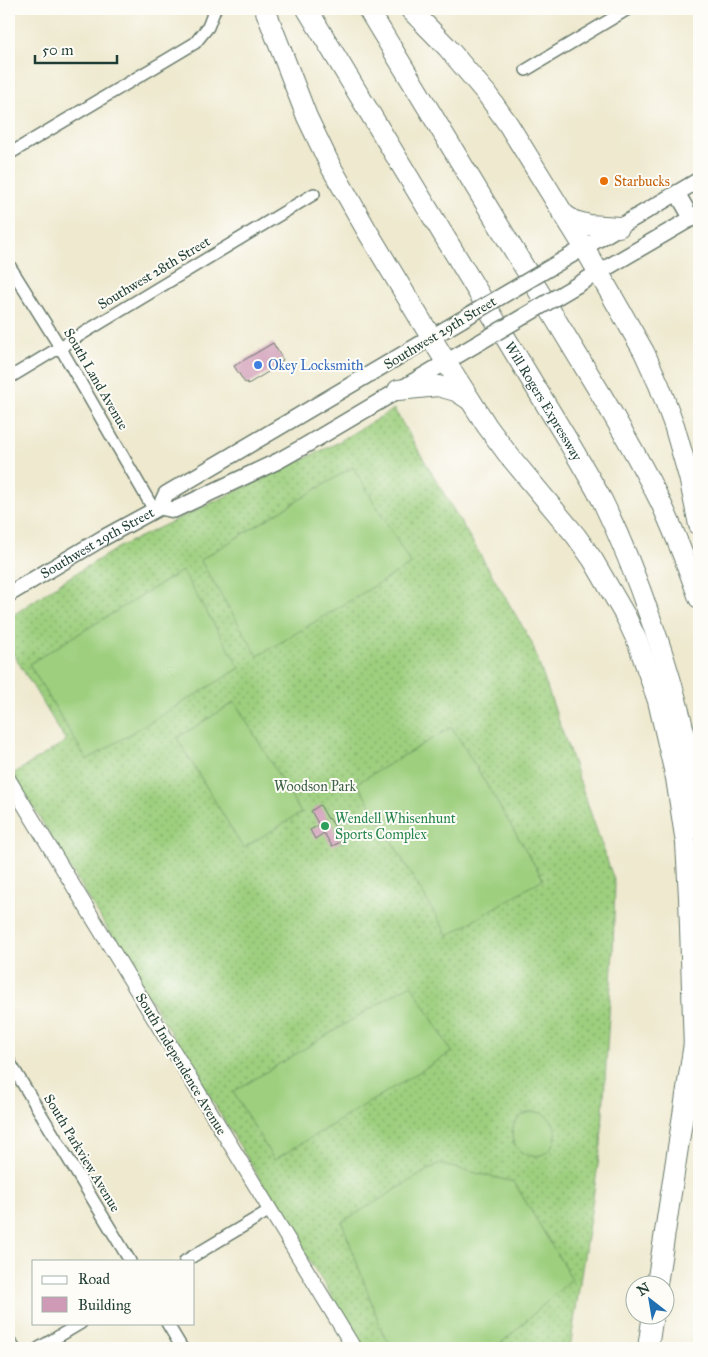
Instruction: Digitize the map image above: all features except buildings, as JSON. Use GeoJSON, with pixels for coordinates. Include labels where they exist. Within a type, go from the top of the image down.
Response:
{"type":"FeatureCollection","features":[{"type":"Feature","properties":{"kind":"highway"},"geometry":{"type":"LineString","coordinates":[[264,9],[303,107],[331,167],[366,229],[487,426],[507,453],[556,510],[593,560],[626,617],[638,642],[658,701],[676,778],[686,843],[690,897],[694,1049]]}},
{"type":"Feature","properties":{"kind":"highway","name":"Will Rogers Expressway"},"geometry":{"type":"LineString","coordinates":[[307,9],[568,441],[601,500],[621,541],[638,581],[676,698],[694,782],[699,826]]}},
{"type":"Feature","properties":{"kind":"highway"},"geometry":{"type":"LineString","coordinates":[[368,9],[634,451],[660,502],[699,598]]}},
{"type":"Feature","properties":{"kind":"highway"},"geometry":{"type":"LineString","coordinates":[[410,9],[447,47],[486,93],[532,162],[584,247],[644,352],[674,425],[689,477],[699,525]]}},
{"type":"Feature","properties":{"kind":"highway"},"geometry":{"type":"LineString","coordinates":[[562,212],[574,221],[589,225],[619,227]]}},
{"type":"Feature","properties":{"kind":"highway"},"geometry":{"type":"LineString","coordinates":[[398,390],[440,387],[456,391],[470,400]]}},
{"type":"Feature","properties":{"kind":"highway"},"geometry":{"type":"LineString","coordinates":[[660,1274],[694,1049],[699,998]]}},
{"type":"Feature","properties":{"kind":"highway"},"geometry":{"type":"LineString","coordinates":[[648,1348],[652,1324]]}},
{"type":"Feature","properties":{"kind":"main road","name":"Southwest 29th Street"},"geometry":{"type":"LineString","coordinates":[[9,594],[157,508],[166,494],[699,180]]}},
{"type":"Feature","properties":{"kind":"main road"},"geometry":{"type":"LineString","coordinates":[[676,193],[696,216]]}},
{"type":"Feature","properties":{"kind":"main road","name":"Southwest 29th Street"},"geometry":{"type":"LineString","coordinates":[[157,508],[174,510],[278,461],[696,216]]}},
{"type":"Feature","properties":{"kind":"street"},"geometry":{"type":"LineString","coordinates":[[9,154],[195,43],[208,27],[215,9]]}},
{"type":"Feature","properties":{"kind":"street"},"geometry":{"type":"LineString","coordinates":[[526,70],[628,9]]}},
{"type":"Feature","properties":{"kind":"street","name":"Southwest 28th Street"},"geometry":{"type":"LineString","coordinates":[[9,378],[314,194]]}},
{"type":"Feature","properties":{"kind":"street","name":"South Land Avenue"},"geometry":{"type":"LineString","coordinates":[[9,265],[157,508]]}},
{"type":"Feature","properties":{"kind":"street","name":"South Independence Avenue"},"geometry":{"type":"LineString","coordinates":[[9,780],[354,1348]]}},
{"type":"Feature","properties":{"kind":"street","name":"South Parkview Avenue"},"geometry":{"type":"LineString","coordinates":[[9,1061],[129,1260]]}},
{"type":"Feature","properties":{"kind":"street"},"geometry":{"type":"LineString","coordinates":[[187,1260],[270,1210]]}},
{"type":"Feature","properties":{"kind":"street"},"geometry":{"type":"LineString","coordinates":[[39,1348],[79,1324]]}},
{"type":"Feature","properties":{"kind":"street"},"geometry":{"type":"LineString","coordinates":[[168,1324],[182,1348]]}},
{"type":"Feature","properties":{"kind":"street"},"geometry":{"type":"LineString","coordinates":[[9,1340],[14,1348]]}},
{"type":"Feature","properties":{"kind":"green space","name":"Woodson Park"},"geometry":{"type":"Polygon","coordinates":[[[394,409],[531,641],[615,883],[613,951],[601,1145],[570,1348],[363,1348],[13,774],[66,741],[9,647],[9,618],[60,583],[121,546],[333,445],[394,409]]]}},
{"type":"Feature","properties":{"kind":"green space"},"geometry":{"type":"Polygon","coordinates":[[[353,467],[411,564],[258,656],[200,560],[353,467]]]}},
{"type":"Feature","properties":{"kind":"green space"},"geometry":{"type":"Polygon","coordinates":[[[182,571],[240,668],[87,760],[29,664],[182,571]]]}},
{"type":"Feature","properties":{"kind":"green space"},"geometry":{"type":"Polygon","coordinates":[[[235,702],[301,813],[243,848],[177,738],[235,702]]]}},
{"type":"Feature","properties":{"kind":"green space"},"geometry":{"type":"Polygon","coordinates":[[[452,727],[543,879],[448,936],[357,783],[452,727]]]}},
{"type":"Feature","properties":{"kind":"green space"},"geometry":{"type":"Polygon","coordinates":[[[411,984],[452,1052],[274,1160],[233,1092],[411,984]]]}},
{"type":"Feature","properties":{"kind":"green space"},"geometry":{"type":"Polygon","coordinates":[[[534,1112],[546,1116],[552,1122],[556,1134],[552,1146],[546,1152],[534,1156],[522,1152],[516,1146],[512,1134],[516,1122],[522,1116],[534,1112]]]}},
{"type":"Feature","properties":{"kind":"green space"},"geometry":{"type":"Polygon","coordinates":[[[438,1164],[514,1182],[572,1279],[496,1348],[392,1348],[382,1331],[342,1222],[438,1164]]]}},
{"type":"Feature","properties":{"kind":"place","name":"Starbucks"},"geometry":{"type":"Point","coordinates":[604,181]}},
{"type":"Feature","properties":{"kind":"place","name":"Okey Locksmith"},"geometry":{"type":"Point","coordinates":[258,365]}},
{"type":"Feature","properties":{"kind":"place","name":"Wendell Whisenhunt Sports Complex"},"geometry":{"type":"Point","coordinates":[325,826]}}]}
